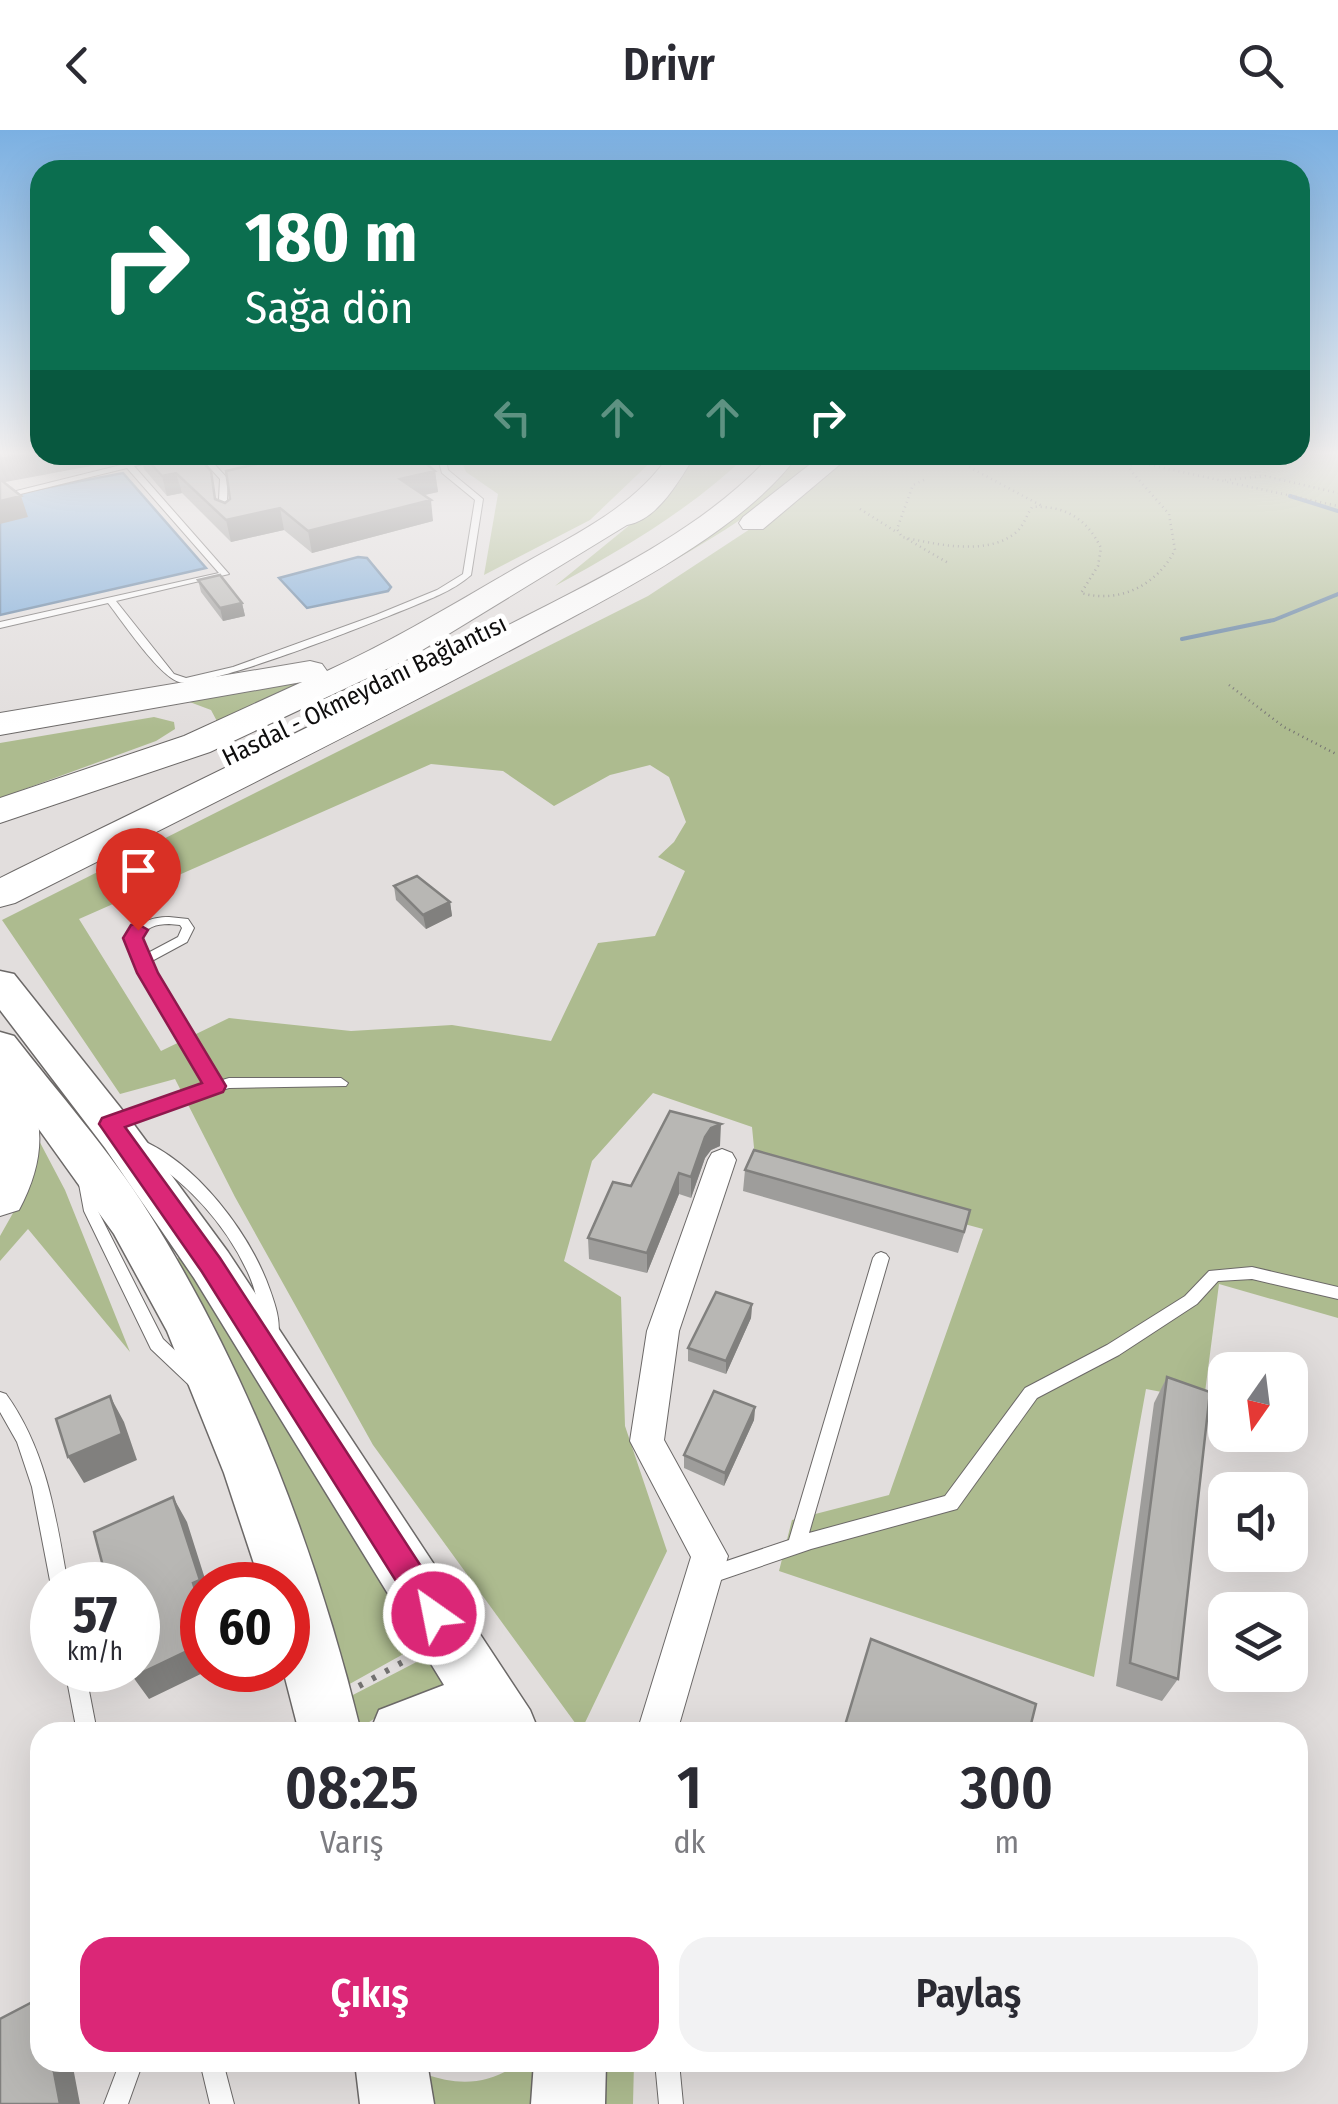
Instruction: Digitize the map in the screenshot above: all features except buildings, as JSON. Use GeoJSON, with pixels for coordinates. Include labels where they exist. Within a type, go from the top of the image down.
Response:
{"type":"FeatureCollection","features":[{"type":"Feature","properties":{"kind":"highway"},"geometry":{"type":"LineString","coordinates":[[0,811],[197,744],[377,662],[577,544]]}},
{"type":"Feature","properties":{"kind":"highway"},"geometry":{"type":"LineString","coordinates":[[299,722],[351,688],[523,599],[591,544]]}},
{"type":"Feature","properties":{"kind":"highway","name":"Hasdal - Okmeydanı Bağlantısı"},"geometry":{"type":"LineString","coordinates":[[0,864],[448,651],[643,544]]}},
{"type":"Feature","properties":{"kind":"highway","name":"Hasdal - Okmeydanı Bağlantısı"},"geometry":{"type":"LineString","coordinates":[[64,864],[499,645],[618,580],[672,544]]}},
{"type":"Feature","properties":{"kind":"highway"},"geometry":{"type":"LineString","coordinates":[[269,760],[329,741],[677,569],[718,544]]}},
{"type":"Feature","properties":{"kind":"highway"},"geometry":{"type":"LineString","coordinates":[[0,724],[314,670],[386,648],[463,610]]}},
{"type":"Feature","properties":{"kind":"highway"},"geometry":{"type":"LineString","coordinates":[[0,733],[155,708],[188,711],[198,718],[200,728],[194,736],[160,755]]}},
{"type":"Feature","properties":{"kind":"highway"},"geometry":{"type":"LineString","coordinates":[[0,894],[64,864]]}},
{"type":"Feature","properties":{"kind":"highway"},"geometry":{"type":"LineString","coordinates":[[0,908],[64,864]]}},
{"type":"Feature","properties":{"kind":"highway"},"geometry":{"type":"LineString","coordinates":[[0,1079],[15,1112],[18,1131],[12,1169],[0,1196]]}},
{"type":"Feature","properties":{"kind":"main road"},"geometry":{"type":"LineString","coordinates":[[0,983],[106,1140],[211,1265],[450,1637],[499,1722]]}},
{"type":"Feature","properties":{"kind":"main road"},"geometry":{"type":"LineString","coordinates":[[0,1046],[106,1140],[130,1221],[190,1326],[225,1407],[338,1713]]}},
{"type":"Feature","properties":{"kind":"main road"},"geometry":{"type":"LineString","coordinates":[[420,1722],[456,1712],[487,1722]]}},
{"type":"Feature","properties":{"kind":"main road"},"geometry":{"type":"LineString","coordinates":[[392,2072],[397,2104]]}},
{"type":"Feature","properties":{"kind":"main road"},"geometry":{"type":"LineString","coordinates":[[568,2104],[570,2072]]}},
{"type":"Feature","properties":{"kind":"street"},"geometry":{"type":"LineString","coordinates":[[660,1722],[710,1556],[647,1441],[663,1331],[722,1160]]}},
{"type":"Feature","properties":{"kind":"lane"},"geometry":{"type":"LineString","coordinates":[[0,625],[225,574],[199,544]]}},
{"type":"Feature","properties":{"kind":"lane"},"geometry":{"type":"LineString","coordinates":[[110,600],[171,676],[185,681],[236,670],[440,592],[468,575],[472,544]]}},
{"type":"Feature","properties":{"kind":"lane"},"geometry":{"type":"LineString","coordinates":[[0,820],[160,755]]}},
{"type":"Feature","properties":{"kind":"lane"},"geometry":{"type":"LineString","coordinates":[[143,962],[215,1086]]}},
{"type":"Feature","properties":{"kind":"lane"},"geometry":{"type":"LineString","coordinates":[[106,1140],[215,1086],[340,1083]]}},
{"type":"Feature","properties":{"kind":"lane"},"geometry":{"type":"LineString","coordinates":[[796,1546],[882,1258]]}},
{"type":"Feature","properties":{"kind":"lane"},"geometry":{"type":"LineString","coordinates":[[704,1577],[796,1546],[951,1503],[1031,1393],[1113,1350],[1191,1300],[1214,1275],[1252,1273],[1338,1293]]}},
{"type":"Feature","properties":{"kind":"lane"},"geometry":{"type":"LineString","coordinates":[[0,1398],[16,1418],[40,1480],[55,1562]]}},
{"type":"Feature","properties":{"kind":"lane"},"geometry":{"type":"LineString","coordinates":[[80,1692],[86,1722]]}},
{"type":"Feature","properties":{"kind":"lane"},"geometry":{"type":"LineString","coordinates":[[116,2104],[128,2072]]}},
{"type":"Feature","properties":{"kind":"lane"},"geometry":{"type":"LineString","coordinates":[[214,2072],[222,2104]]}},
{"type":"Feature","properties":{"kind":"lane"},"geometry":{"type":"LineString","coordinates":[[668,2072],[670,2104]]}},
{"type":"Feature","properties":{"kind":"path"},"geometry":{"type":"LineString","coordinates":[[916,544],[950,564]]}},
{"type":"Feature","properties":{"kind":"path"},"geometry":{"type":"LineString","coordinates":[[1099,544],[1098,566],[1081,593],[1105,598],[1128,592],[1161,573],[1175,550],[1174,544]]}},
{"type":"Feature","properties":{"kind":"path"},"geometry":{"type":"LineString","coordinates":[[1229,685],[1284,728],[1338,755]]}},
{"type":"Feature","properties":{"kind":"path"},"geometry":{"type":"LineString","coordinates":[[338,1713],[450,1637]]}},
{"type":"Feature","properties":{"kind":"green space"},"geometry":{"type":"Polygon","coordinates":[[[489,544],[544,544],[484,575],[489,544]]]}},
{"type":"Feature","properties":{"kind":"green space"},"geometry":{"type":"Polygon","coordinates":[[[606,544],[628,544],[606,558],[555,586],[606,544]]]}},
{"type":"Feature","properties":{"kind":"green space"},"geometry":{"type":"Polygon","coordinates":[[[680,544],[701,544],[675,560],[619,591],[680,544]]]}},
{"type":"Feature","properties":{"kind":"green space"},"geometry":{"type":"Polygon","coordinates":[[[727,544],[1338,544],[1338,1318],[1219,1284],[1204,1400],[1146,1389],[1094,1677],[779,1571],[792,1520],[889,1495],[983,1229],[756,1168],[752,1127],[653,1093],[592,1161],[564,1261],[621,1297],[625,1426],[667,1551],[585,1722],[574,1722],[373,1445],[235,1197],[175,1079],[120,1094],[2,920],[648,596],[727,544]],[[431,764],[79,919],[161,1051],[229,1018],[351,1031],[452,1025],[551,1041],[598,943],[655,936],[685,871],[658,857],[674,842],[686,822],[669,777],[650,765],[610,775],[554,806],[503,771],[431,764]]]}},
{"type":"Feature","properties":{"kind":"green space"},"geometry":{"type":"Polygon","coordinates":[[[324,674],[219,725],[211,710],[187,701],[324,674]]]}},
{"type":"Feature","properties":{"kind":"green space"},"geometry":{"type":"Polygon","coordinates":[[[154,717],[174,722],[175,729],[156,741],[0,798],[0,743],[154,717]]]}},
{"type":"Feature","properties":{"kind":"green space"},"geometry":{"type":"Polygon","coordinates":[[[35,1133],[65,1190],[130,1352],[28,1229],[0,1261],[0,1236],[30,1183],[35,1133]]]}},
{"type":"Feature","properties":{"kind":"green space"},"geometry":{"type":"Polygon","coordinates":[[[182,1255],[425,1642],[346,1686],[310,1596],[310,1562],[297,1562],[176,1260],[182,1255]]]}},
{"type":"Feature","properties":{"kind":"green space"},"geometry":{"type":"Polygon","coordinates":[[[430,1655],[450,1684],[402,1702],[370,1722],[357,1722],[349,1697],[430,1655]]]}},
{"type":"Feature","properties":{"kind":"green space"},"geometry":{"type":"Polygon","coordinates":[[[503,2072],[541,2072],[539,2104],[428,2104],[425,2074],[473,2081],[503,2072]]]}},
{"type":"Feature","properties":{"kind":"green space"},"geometry":{"type":"Polygon","coordinates":[[[600,2072],[634,2072],[633,2104],[602,2104],[600,2072]]]}},
{"type":"Feature","properties":{"kind":"water"},"geometry":{"type":"Polygon","coordinates":[[[0,544],[185,544],[206,568],[0,615],[0,544]]]}},
{"type":"Feature","properties":{"kind":"water"},"geometry":{"type":"Polygon","coordinates":[[[367,558],[391,587],[388,591],[307,608],[279,578],[367,558]]]}},
{"type":"Feature","properties":{"kind":"waterway"},"geometry":{"type":"LineString","coordinates":[[1182,639],[1274,620],[1338,594]]}},
{"type":"Feature","properties":{"kind":"route"},"geometry":{"type":"LineString","coordinates":[[138,930],[133,938],[148,973],[215,1086],[110,1124],[211,1265],[434,1614]]}}]}
